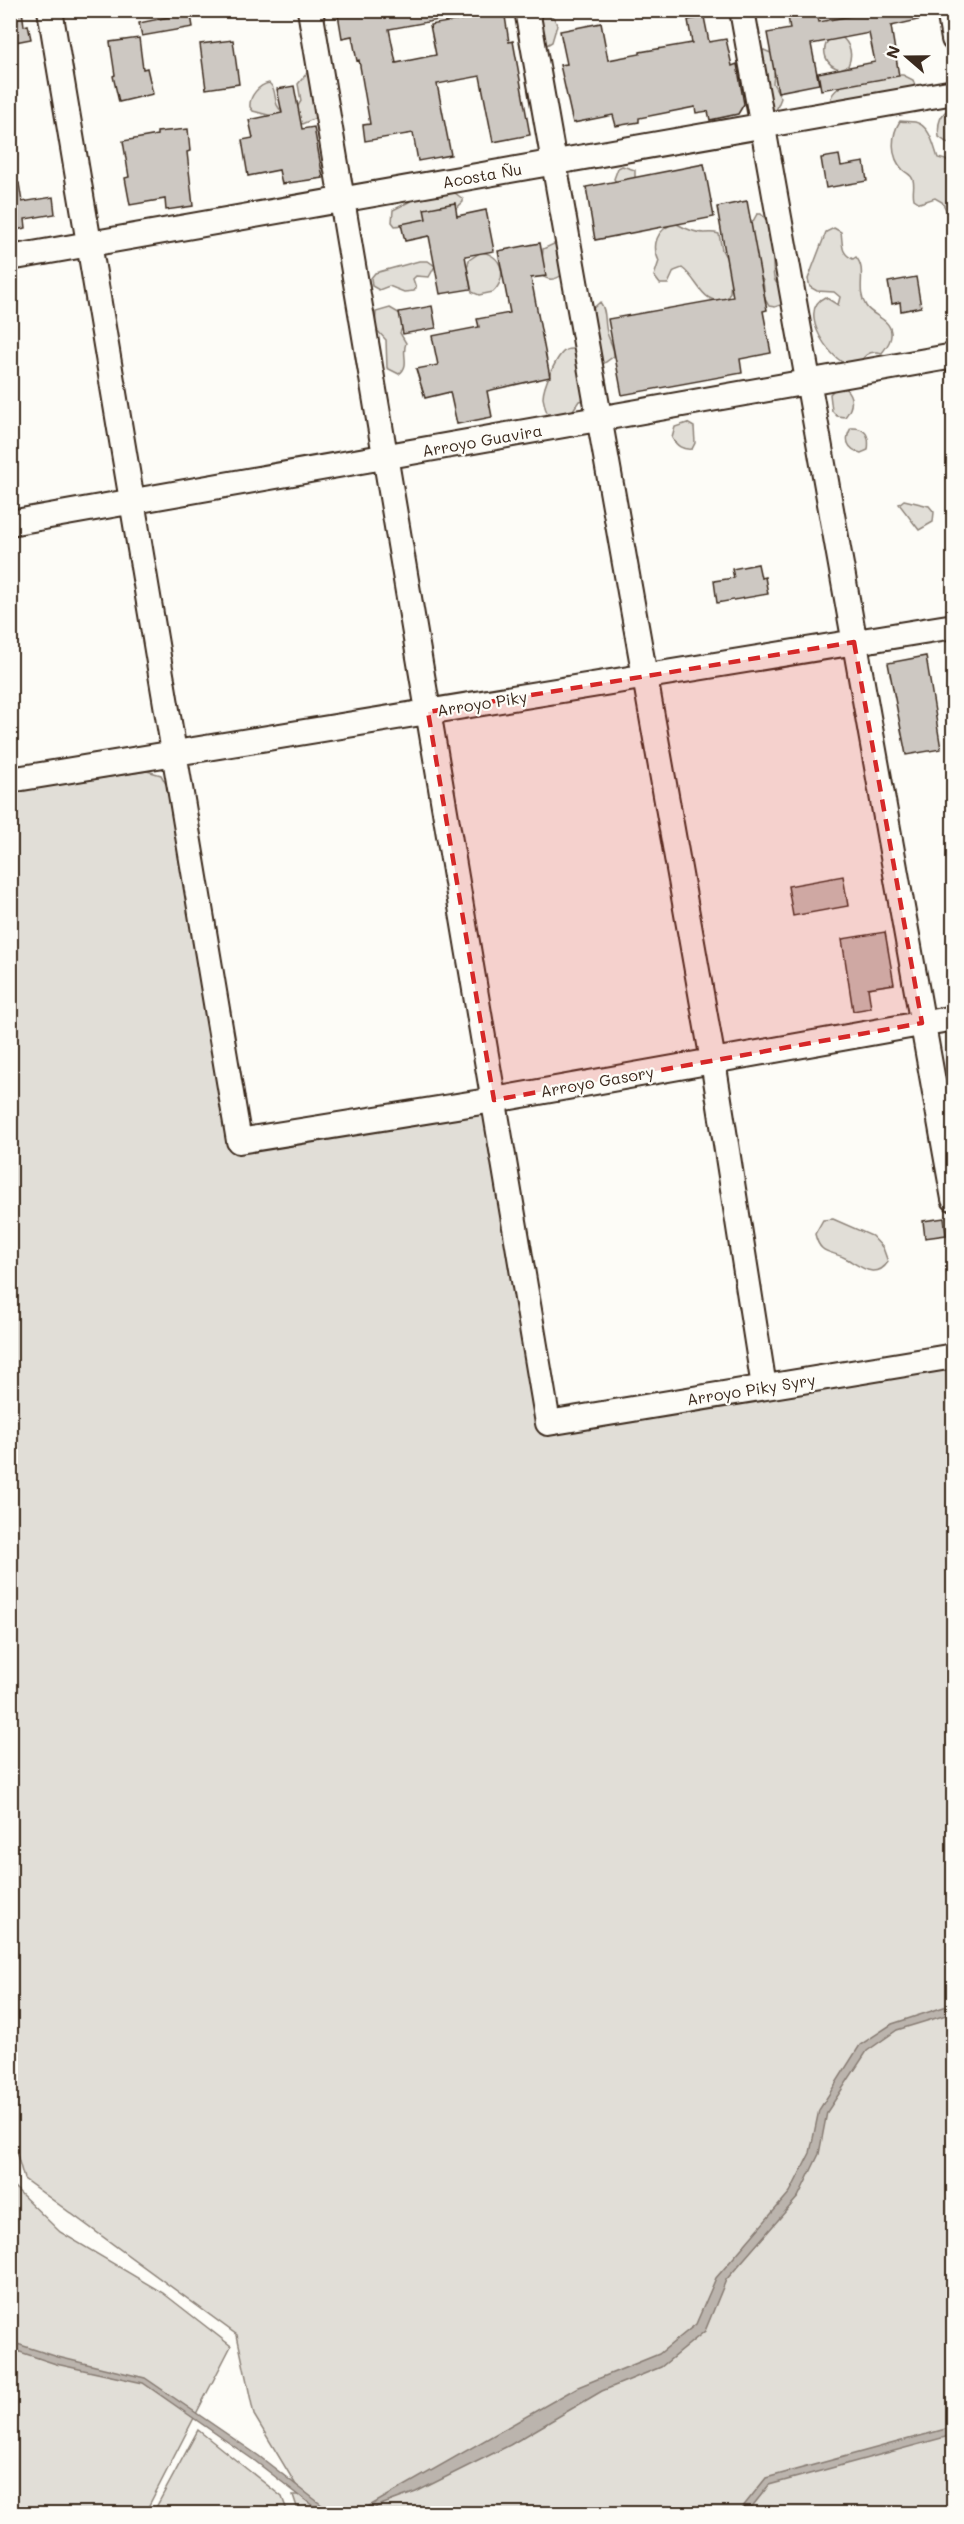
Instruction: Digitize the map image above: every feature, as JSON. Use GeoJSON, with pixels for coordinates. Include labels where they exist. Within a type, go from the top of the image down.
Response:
{"type":"FeatureCollection","features":[{"type":"Feature","properties":{"kind":"street"},"geometry":{"type":"LineString","coordinates":[[50,10],[174,754]]}},
{"type":"Feature","properties":{"kind":"street"},"geometry":{"type":"LineString","coordinates":[[310,10],[494,1100]]}},
{"type":"Feature","properties":{"kind":"street"},"geometry":{"type":"LineString","coordinates":[[527,10],[713,1061],[764,1387]]}},
{"type":"Feature","properties":{"kind":"street"},"geometry":{"type":"LineString","coordinates":[[742,10],[954,1199]]}},
{"type":"Feature","properties":{"kind":"street"},"geometry":{"type":"LineString","coordinates":[[949,10],[954,39]]}},
{"type":"Feature","properties":{"kind":"street","name":"Acosta Ñu"},"geometry":{"type":"LineString","coordinates":[[10,258],[954,92]]}},
{"type":"Feature","properties":{"kind":"street","name":"Arroyo Guavira"},"geometry":{"type":"LineString","coordinates":[[10,523],[954,356]]}},
{"type":"Feature","properties":{"kind":"street","name":"Arroyo Piky"},"geometry":{"type":"LineString","coordinates":[[10,780],[954,626]]}},
{"type":"Feature","properties":{"kind":"street","name":"Arroyo Gasory"},"geometry":{"type":"LineString","coordinates":[[174,754],[239,1140],[494,1100],[954,1017]]}},
{"type":"Feature","properties":{"kind":"street","name":"Arroyo Piky Syry"},"geometry":{"type":"LineString","coordinates":[[494,1100],[548,1423],[954,1356]]}},
{"type":"Feature","properties":{"kind":"highlighted area"},"geometry":{"type":"Polygon","coordinates":[[[854,642],[922,1023],[494,1100],[428,712],[854,642]]]}},
{"type":"Feature","properties":{"kind":"shaded area"},"geometry":{"type":"Polygon","coordinates":[[[547,14],[554,18],[557,25],[552,42],[545,46],[539,17],[547,14]]]}},
{"type":"Feature","properties":{"kind":"shaded area"},"geometry":{"type":"Polygon","coordinates":[[[843,38],[851,54],[848,66],[840,69],[828,61],[825,48],[829,39],[843,38]]]}},
{"type":"Feature","properties":{"kind":"shaded area"},"geometry":{"type":"Polygon","coordinates":[[[764,50],[773,54],[776,61],[773,83],[781,98],[775,113],[771,115],[761,53],[764,50]]]}},
{"type":"Feature","properties":{"kind":"shaded area"},"geometry":{"type":"Polygon","coordinates":[[[953,51],[953,83],[948,79],[948,68],[949,57],[953,51]]]}},
{"type":"Feature","properties":{"kind":"shaded area"},"geometry":{"type":"Polygon","coordinates":[[[308,67],[318,117],[302,124],[253,111],[250,107],[255,92],[269,83],[274,90],[279,109],[283,112],[296,109],[301,101],[298,84],[307,73],[308,67]]]}},
{"type":"Feature","properties":{"kind":"shaded area"},"geometry":{"type":"Polygon","coordinates":[[[881,75],[903,75],[913,80],[916,88],[830,106],[831,98],[841,87],[856,80],[881,75]]]}},
{"type":"Feature","properties":{"kind":"shaded area"},"geometry":{"type":"Polygon","coordinates":[[[953,106],[953,144],[949,144],[939,137],[939,127],[942,115],[953,106]]]}},
{"type":"Feature","properties":{"kind":"shaded area"},"geometry":{"type":"Polygon","coordinates":[[[900,121],[913,122],[924,127],[931,137],[938,158],[953,162],[953,223],[942,202],[935,198],[920,203],[914,199],[914,182],[899,165],[894,152],[895,133],[900,121]]]}},
{"type":"Feature","properties":{"kind":"shaded area"},"geometry":{"type":"Polygon","coordinates":[[[622,166],[635,170],[635,178],[617,184],[614,179],[618,168],[622,166]]]}},
{"type":"Feature","properties":{"kind":"shaded area"},"geometry":{"type":"Polygon","coordinates":[[[455,193],[463,199],[463,202],[449,213],[413,224],[395,226],[392,222],[393,210],[409,202],[413,196],[455,193]]]}},
{"type":"Feature","properties":{"kind":"shaded area"},"geometry":{"type":"Polygon","coordinates":[[[757,214],[761,214],[769,227],[774,278],[786,293],[783,304],[775,307],[769,306],[765,299],[763,281],[757,270],[751,225],[757,214]]]}},
{"type":"Feature","properties":{"kind":"shaded area"},"geometry":{"type":"Polygon","coordinates":[[[675,223],[697,232],[719,234],[722,250],[732,268],[730,292],[727,299],[712,299],[706,296],[682,268],[674,271],[668,284],[660,284],[654,276],[659,261],[656,249],[657,238],[664,229],[675,223]]]}},
{"type":"Feature","properties":{"kind":"shaded area"},"geometry":{"type":"Polygon","coordinates":[[[834,228],[841,232],[846,254],[853,259],[856,257],[859,262],[862,274],[861,293],[866,306],[887,323],[891,332],[890,340],[882,353],[869,353],[856,368],[837,358],[820,337],[815,325],[814,314],[817,304],[825,297],[838,305],[840,297],[834,292],[817,291],[810,287],[808,279],[826,232],[834,228]]]}},
{"type":"Feature","properties":{"kind":"shaded area"},"geometry":{"type":"Polygon","coordinates":[[[558,242],[563,274],[558,278],[549,279],[541,275],[543,249],[558,242]]]}},
{"type":"Feature","properties":{"kind":"shaded area"},"geometry":{"type":"Polygon","coordinates":[[[481,252],[488,254],[498,262],[502,274],[493,292],[479,295],[472,292],[467,268],[469,260],[481,252]]]}},
{"type":"Feature","properties":{"kind":"shaded area"},"geometry":{"type":"Polygon","coordinates":[[[419,261],[428,261],[435,266],[429,277],[416,276],[413,279],[416,288],[414,291],[404,292],[389,286],[379,290],[372,286],[371,278],[375,273],[419,261]]]}},
{"type":"Feature","properties":{"kind":"shaded area"},"geometry":{"type":"Polygon","coordinates":[[[600,302],[604,309],[607,332],[614,356],[595,370],[588,400],[579,401],[566,421],[549,417],[543,398],[551,372],[558,358],[566,350],[580,351],[587,314],[600,302]]]}},
{"type":"Feature","properties":{"kind":"shaded area"},"geometry":{"type":"Polygon","coordinates":[[[390,308],[402,315],[403,326],[400,333],[406,343],[405,363],[403,371],[399,374],[387,368],[386,340],[375,328],[376,312],[390,308]]]}},
{"type":"Feature","properties":{"kind":"shaded area"},"geometry":{"type":"Polygon","coordinates":[[[836,388],[845,388],[851,398],[850,410],[845,417],[837,416],[832,411],[830,394],[836,388]]]}},
{"type":"Feature","properties":{"kind":"shaded area"},"geometry":{"type":"Polygon","coordinates":[[[687,423],[694,427],[695,443],[692,449],[680,447],[672,438],[675,427],[687,423]]]}},
{"type":"Feature","properties":{"kind":"shaded area"},"geometry":{"type":"Polygon","coordinates":[[[851,428],[860,429],[866,433],[868,450],[861,453],[848,444],[851,428]]]}},
{"type":"Feature","properties":{"kind":"shaded area"},"geometry":{"type":"Polygon","coordinates":[[[904,500],[929,506],[934,512],[933,522],[919,530],[899,504],[904,500]]]}},
{"type":"Feature","properties":{"kind":"shaded area"},"geometry":{"type":"Polygon","coordinates":[[[147,771],[161,775],[167,786],[229,1137],[480,1111],[484,1114],[537,1419],[953,1364],[953,2513],[299,2513],[293,2495],[302,2495],[254,2415],[237,2335],[24,2179],[11,2134],[11,792],[147,771]]]}},
{"type":"Feature","properties":{"kind":"shaded area"},"geometry":{"type":"Polygon","coordinates":[[[833,1219],[872,1236],[883,1248],[888,1262],[878,1270],[868,1270],[823,1249],[815,1234],[823,1220],[833,1219]]]}},
{"type":"Feature","properties":{"kind":"shaded area"},"geometry":{"type":"Polygon","coordinates":[[[953,2004],[953,2013],[897,2030],[867,2051],[827,2112],[819,2154],[798,2197],[726,2280],[705,2331],[661,2367],[602,2391],[510,2445],[416,2492],[378,2506],[368,2513],[357,2513],[578,2387],[659,2354],[696,2324],[716,2278],[790,2192],[810,2153],[819,2110],[860,2045],[892,2024],[953,2004]]]}},
{"type":"Feature","properties":{"kind":"shaded area"},"geometry":{"type":"Polygon","coordinates":[[[10,2183],[60,2232],[163,2293],[231,2346],[145,2513],[11,2513],[10,2183]]]}},
{"type":"Feature","properties":{"kind":"shaded area"},"geometry":{"type":"Polygon","coordinates":[[[11,2342],[58,2357],[145,2378],[259,2456],[332,2513],[322,2513],[255,2461],[143,2383],[56,2364],[11,2349],[11,2342]]]}},
{"type":"Feature","properties":{"kind":"shaded area"},"geometry":{"type":"Polygon","coordinates":[[[953,2427],[953,2435],[769,2485],[747,2513],[738,2513],[766,2478],[953,2427]]]}},
{"type":"Feature","properties":{"kind":"shaded area"},"geometry":{"type":"Polygon","coordinates":[[[198,2430],[282,2497],[288,2513],[153,2513],[198,2430]]]}},
{"type":"Feature","properties":{"kind":"building"},"geometry":{"type":"Polygon","coordinates":[[[10,10],[22,10],[24,26],[28,25],[31,39],[10,43],[10,10]]]}},
{"type":"Feature","properties":{"kind":"building"},"geometry":{"type":"Polygon","coordinates":[[[168,10],[190,10],[193,27],[142,36],[139,23],[169,17],[168,10]]]}},
{"type":"Feature","properties":{"kind":"building"},"geometry":{"type":"Polygon","coordinates":[[[355,10],[449,10],[450,18],[389,29],[396,63],[436,55],[430,25],[470,18],[472,17],[471,10],[504,10],[509,42],[513,41],[530,135],[493,142],[480,76],[437,84],[451,155],[418,161],[413,133],[365,141],[363,125],[370,124],[359,60],[357,61],[352,36],[342,38],[338,14],[355,10]]]}},
{"type":"Feature","properties":{"kind":"building"},"geometry":{"type":"Polygon","coordinates":[[[787,10],[816,10],[819,22],[883,10],[931,10],[931,17],[891,26],[899,76],[821,90],[818,73],[875,62],[869,33],[811,44],[819,84],[778,92],[767,33],[790,29],[787,10]]]}},
{"type":"Feature","properties":{"kind":"building"},"geometry":{"type":"Polygon","coordinates":[[[704,17],[709,42],[726,39],[732,66],[737,64],[744,104],[738,114],[710,120],[708,111],[696,113],[695,107],[639,118],[639,122],[616,126],[613,115],[573,123],[560,65],[567,64],[560,31],[601,23],[608,60],[692,43],[688,20],[704,17]]]}},
{"type":"Feature","properties":{"kind":"building"},"geometry":{"type":"Polygon","coordinates":[[[139,38],[143,69],[147,68],[153,94],[119,102],[113,76],[115,75],[110,42],[139,38]]]}},
{"type":"Feature","properties":{"kind":"building"},"geometry":{"type":"Polygon","coordinates":[[[233,40],[239,84],[206,89],[200,44],[233,40]]]}},
{"type":"Feature","properties":{"kind":"building"},"geometry":{"type":"Polygon","coordinates":[[[294,86],[302,129],[314,127],[323,178],[282,184],[279,170],[248,176],[242,140],[253,138],[249,120],[282,113],[277,89],[294,86]]]}},
{"type":"Feature","properties":{"kind":"building"},"geometry":{"type":"Polygon","coordinates":[[[188,129],[190,151],[187,152],[193,206],[166,210],[165,199],[130,205],[125,178],[129,177],[123,141],[157,135],[157,132],[188,129]]]}},
{"type":"Feature","properties":{"kind":"building"},"geometry":{"type":"Polygon","coordinates":[[[839,155],[841,166],[864,162],[867,181],[826,188],[821,158],[839,155]]]}},
{"type":"Feature","properties":{"kind":"building"},"geometry":{"type":"Polygon","coordinates":[[[704,164],[714,217],[595,240],[586,187],[704,164]]]}},
{"type":"Feature","properties":{"kind":"building"},"geometry":{"type":"Polygon","coordinates":[[[19,183],[22,202],[53,197],[55,214],[25,219],[26,228],[10,231],[10,184],[19,183]]]}},
{"type":"Feature","properties":{"kind":"building"},"geometry":{"type":"Polygon","coordinates":[[[747,201],[767,310],[763,311],[771,353],[740,359],[742,373],[622,395],[608,319],[733,297],[717,207],[747,201]]]}},
{"type":"Feature","properties":{"kind":"building"},"geometry":{"type":"Polygon","coordinates":[[[455,203],[457,216],[486,210],[494,251],[465,256],[471,289],[440,294],[429,236],[405,241],[401,224],[426,219],[424,209],[455,203]]]}},
{"type":"Feature","properties":{"kind":"building"},"geometry":{"type":"Polygon","coordinates":[[[540,243],[546,276],[531,278],[550,377],[487,391],[492,417],[457,424],[450,392],[425,398],[416,369],[438,365],[432,336],[479,327],[477,319],[510,313],[498,251],[540,243]]]}},
{"type":"Feature","properties":{"kind":"building"},"geometry":{"type":"Polygon","coordinates":[[[916,277],[921,307],[901,311],[900,302],[892,304],[888,282],[916,277]]]}},
{"type":"Feature","properties":{"kind":"building"},"geometry":{"type":"Polygon","coordinates":[[[432,306],[436,328],[403,334],[399,312],[432,306]]]}},
{"type":"Feature","properties":{"kind":"building"},"geometry":{"type":"Polygon","coordinates":[[[758,564],[761,578],[765,577],[768,594],[717,603],[714,581],[734,578],[732,569],[758,564]]]}},
{"type":"Feature","properties":{"kind":"building"},"geometry":{"type":"Polygon","coordinates":[[[926,656],[941,749],[906,755],[888,663],[926,656]]]}},
{"type":"Feature","properties":{"kind":"building"},"geometry":{"type":"Polygon","coordinates":[[[843,876],[848,906],[793,916],[788,886],[843,876]]]}},
{"type":"Feature","properties":{"kind":"building"},"geometry":{"type":"Polygon","coordinates":[[[885,932],[894,984],[868,988],[871,1008],[853,1011],[842,939],[885,932]]]}},
{"type":"Feature","properties":{"kind":"building"},"geometry":{"type":"Polygon","coordinates":[[[944,1218],[946,1235],[925,1238],[923,1221],[944,1218]]]}}]}
